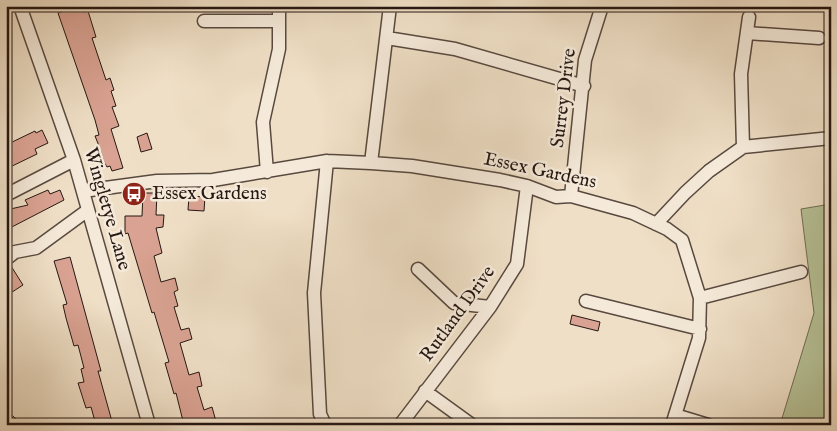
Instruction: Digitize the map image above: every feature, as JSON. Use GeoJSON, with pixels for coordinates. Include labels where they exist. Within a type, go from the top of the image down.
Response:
{"type":"FeatureCollection","features":[{"type":"Feature","properties":{"kind":"street","name":"Wingletye Lane"},"geometry":{"type":"LineString","coordinates":[[20,6],[74,160],[149,425]]}},
{"type":"Feature","properties":{"kind":"street"},"geometry":{"type":"LineString","coordinates":[[267,172],[263,122],[279,49],[279,6]]}},
{"type":"Feature","properties":{"kind":"street"},"geometry":{"type":"LineString","coordinates":[[371,163],[390,6]]}},
{"type":"Feature","properties":{"kind":"street","name":"Surrey Drive"},"geometry":{"type":"LineString","coordinates":[[571,196],[584,86],[585,60],[602,6]]}},
{"type":"Feature","properties":{"kind":"street"},"geometry":{"type":"LineString","coordinates":[[743,147],[742,74],[749,17]]}},
{"type":"Feature","properties":{"kind":"street"},"geometry":{"type":"LineString","coordinates":[[204,21],[279,21]]}},
{"type":"Feature","properties":{"kind":"street"},"geometry":{"type":"LineString","coordinates":[[747,33],[819,38]]}},
{"type":"Feature","properties":{"kind":"street"},"geometry":{"type":"LineString","coordinates":[[386,38],[455,49],[584,86]]}},
{"type":"Feature","properties":{"kind":"street"},"geometry":{"type":"LineString","coordinates":[[656,224],[685,192],[709,171],[743,147],[831,138]]}},
{"type":"Feature","properties":{"kind":"street"},"geometry":{"type":"LineString","coordinates":[[6,195],[74,160]]}},
{"type":"Feature","properties":{"kind":"street"},"geometry":{"type":"LineString","coordinates":[[325,425],[320,414],[314,293],[327,161]]}},
{"type":"Feature","properties":{"kind":"street","name":"Essex Gardens"},"geometry":{"type":"LineString","coordinates":[[83,191],[157,181],[213,180],[327,161],[412,166],[527,186],[556,197],[571,196],[633,213],[682,240],[700,298],[700,329],[674,420]]}},
{"type":"Feature","properties":{"kind":"street","name":"Rutland Drive"},"geometry":{"type":"LineString","coordinates":[[400,425],[490,307],[517,264],[527,186]]}},
{"type":"Feature","properties":{"kind":"street"},"geometry":{"type":"LineString","coordinates":[[6,259],[15,252],[36,248],[88,210]]}},
{"type":"Feature","properties":{"kind":"street"},"geometry":{"type":"LineString","coordinates":[[418,269],[454,303],[490,307]]}},
{"type":"Feature","properties":{"kind":"street"},"geometry":{"type":"LineString","coordinates":[[700,298],[800,272]]}},
{"type":"Feature","properties":{"kind":"street"},"geometry":{"type":"LineString","coordinates":[[586,301],[700,329]]}},
{"type":"Feature","properties":{"kind":"street"},"geometry":{"type":"LineString","coordinates":[[425,391],[472,425]]}},
{"type":"Feature","properties":{"kind":"street"},"geometry":{"type":"LineString","coordinates":[[674,420],[708,425]]}},
{"type":"Feature","properties":{"kind":"green space"},"geometry":{"type":"Polygon","coordinates":[[[831,204],[831,425],[780,425],[814,313],[801,209],[831,204]]]}},
{"type":"Feature","properties":{"kind":"building"},"geometry":{"type":"Polygon","coordinates":[[[82,6],[84,12],[88,11],[96,37],[92,38],[106,80],[110,78],[114,90],[111,91],[116,106],[112,107],[119,126],[111,129],[123,168],[112,171],[110,166],[107,167],[104,162],[95,136],[99,135],[95,120],[58,13],[82,6]]]}},
{"type":"Feature","properties":{"kind":"building"},"geometry":{"type":"Polygon","coordinates":[[[42,130],[48,143],[35,149],[37,154],[6,169],[6,145],[35,131],[36,133],[42,130]]]}},
{"type":"Feature","properties":{"kind":"building"},"geometry":{"type":"Polygon","coordinates":[[[147,133],[152,149],[141,152],[137,137],[147,133]]]}},
{"type":"Feature","properties":{"kind":"building"},"geometry":{"type":"Polygon","coordinates":[[[48,190],[50,194],[60,190],[64,200],[6,230],[6,210],[28,205],[25,200],[48,190]]]}},
{"type":"Feature","properties":{"kind":"building"},"geometry":{"type":"Polygon","coordinates":[[[143,193],[157,193],[156,215],[164,215],[163,227],[156,228],[162,253],[154,256],[161,282],[175,278],[178,290],[174,292],[178,306],[174,307],[181,330],[189,328],[192,339],[180,343],[189,375],[199,372],[202,386],[197,387],[204,410],[212,407],[217,425],[184,425],[176,393],[174,394],[165,363],[169,362],[154,312],[152,313],[128,233],[125,234],[125,216],[142,216],[143,193]]]}},
{"type":"Feature","properties":{"kind":"building"},"geometry":{"type":"Polygon","coordinates":[[[189,196],[205,197],[204,211],[188,210],[189,196]]]}},
{"type":"Feature","properties":{"kind":"building"},"geometry":{"type":"Polygon","coordinates":[[[70,257],[101,371],[98,371],[113,425],[96,425],[91,407],[86,408],[78,383],[84,382],[81,369],[84,368],[78,345],[74,346],[66,318],[63,305],[67,304],[54,261],[70,257]]]}},
{"type":"Feature","properties":{"kind":"building"},"geometry":{"type":"Polygon","coordinates":[[[11,266],[23,285],[6,296],[6,267],[11,266]]]}},
{"type":"Feature","properties":{"kind":"building"},"geometry":{"type":"Polygon","coordinates":[[[572,315],[600,322],[598,331],[570,324],[572,315]]]}},
{"type":"Feature","properties":{"kind":"building"},"geometry":{"type":"Polygon","coordinates":[[[6,410],[23,425],[6,425],[6,410]]]}},
{"type":"Feature","properties":{"kind":"place","name":"Essex Gardens"},"geometry":{"type":"Point","coordinates":[134,194]}}]}
